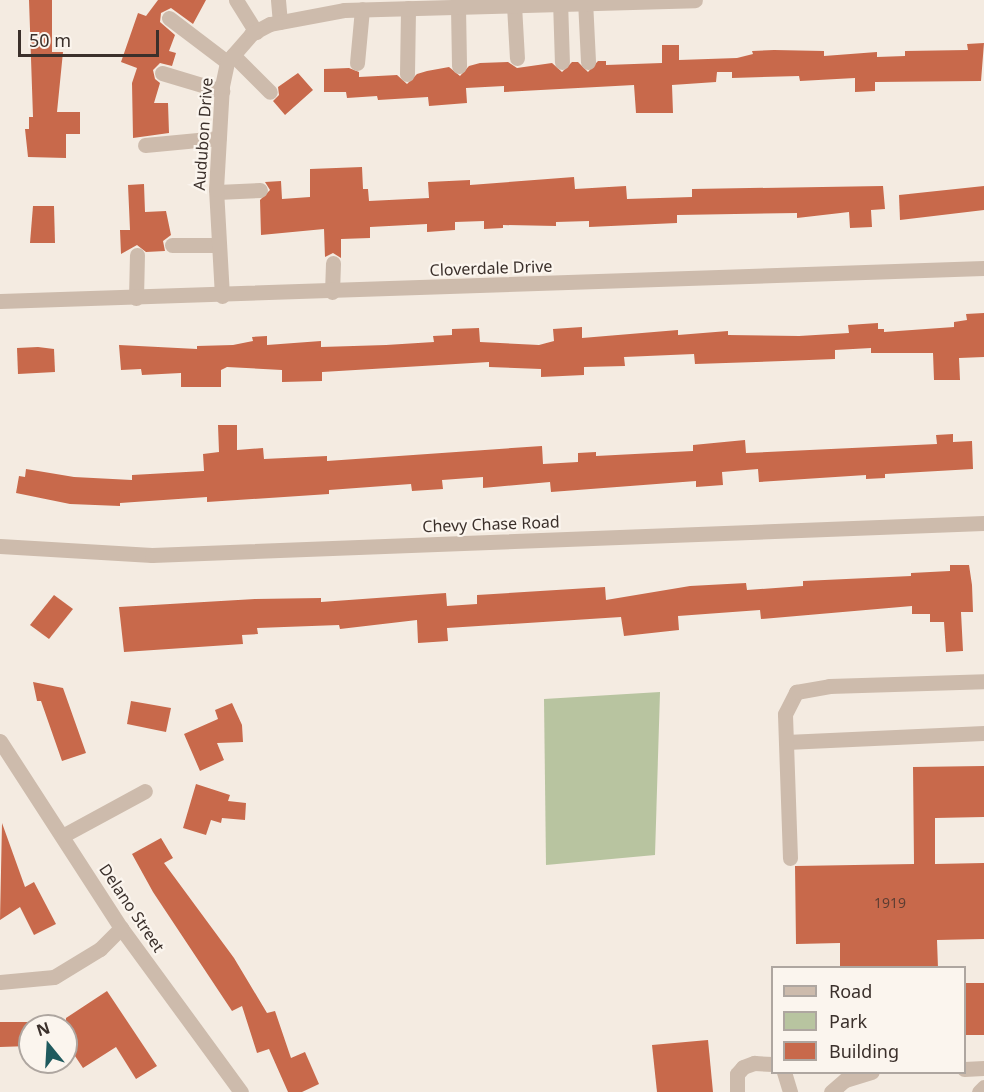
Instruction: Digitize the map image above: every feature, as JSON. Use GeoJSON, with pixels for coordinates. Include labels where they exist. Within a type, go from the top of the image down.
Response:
{"type":"FeatureCollection","features":[{"type":"Feature","properties":{"kind":"street"},"geometry":{"type":"LineString","coordinates":[[236,0],[256,32]]}},
{"type":"Feature","properties":{"kind":"street"},"geometry":{"type":"LineString","coordinates":[[278,0],[280,22]]}},
{"type":"Feature","properties":{"kind":"street"},"geometry":{"type":"LineString","coordinates":[[230,59],[256,32],[323,7],[431,4],[458,7],[479,3],[514,5],[695,0]]}},
{"type":"Feature","properties":{"kind":"street"},"geometry":{"type":"LineString","coordinates":[[560,2],[562,62]]}},
{"type":"Feature","properties":{"kind":"street"},"geometry":{"type":"LineString","coordinates":[[585,2],[588,62]]}},
{"type":"Feature","properties":{"kind":"street"},"geometry":{"type":"LineString","coordinates":[[514,5],[517,58]]}},
{"type":"Feature","properties":{"kind":"street"},"geometry":{"type":"LineString","coordinates":[[357,63],[372,6]]}},
{"type":"Feature","properties":{"kind":"street"},"geometry":{"type":"LineString","coordinates":[[407,74],[413,6]]}},
{"type":"Feature","properties":{"kind":"street"},"geometry":{"type":"LineString","coordinates":[[458,7],[459,66]]}},
{"type":"Feature","properties":{"kind":"street"},"geometry":{"type":"LineString","coordinates":[[169,18],[230,59],[270,92]]}},
{"type":"Feature","properties":{"kind":"street","name":"Audubon Drive"},"geometry":{"type":"LineString","coordinates":[[222,296],[217,192],[222,91],[230,59]]}},
{"type":"Feature","properties":{"kind":"street"},"geometry":{"type":"LineString","coordinates":[[162,73],[222,91]]}},
{"type":"Feature","properties":{"kind":"street"},"geometry":{"type":"LineString","coordinates":[[145,145],[219,138]]}},
{"type":"Feature","properties":{"kind":"street"},"geometry":{"type":"LineString","coordinates":[[217,192],[260,190]]}},
{"type":"Feature","properties":{"kind":"street"},"geometry":{"type":"LineString","coordinates":[[172,245],[219,245]]}},
{"type":"Feature","properties":{"kind":"street"},"geometry":{"type":"LineString","coordinates":[[136,298],[137,255]]}},
{"type":"Feature","properties":{"kind":"street"},"geometry":{"type":"LineString","coordinates":[[332,292],[333,263]]}},
{"type":"Feature","properties":{"kind":"street","name":"Cloverdale Drive"},"geometry":{"type":"LineString","coordinates":[[0,301],[222,296],[984,268]]}},
{"type":"Feature","properties":{"kind":"street","name":"Chevy Chase Road"},"geometry":{"type":"LineString","coordinates":[[0,546],[152,555],[984,523]]}},
{"type":"Feature","properties":{"kind":"street"},"geometry":{"type":"LineString","coordinates":[[790,858],[786,707],[792,697],[803,689],[984,681]]}},
{"type":"Feature","properties":{"kind":"street"},"geometry":{"type":"LineString","coordinates":[[786,742],[984,733]]}},
{"type":"Feature","properties":{"kind":"street","name":"Delano Street"},"geometry":{"type":"LineString","coordinates":[[0,741],[64,836],[121,928],[241,1092]]}},
{"type":"Feature","properties":{"kind":"street"},"geometry":{"type":"LineString","coordinates":[[64,836],[145,790]]}},
{"type":"Feature","properties":{"kind":"street"},"geometry":{"type":"LineString","coordinates":[[0,982],[54,977],[100,950],[121,928]]}},
{"type":"Feature","properties":{"kind":"street"},"geometry":{"type":"LineString","coordinates":[[737,1092],[737,1074],[743,1067],[771,1064]]}},
{"type":"Feature","properties":{"kind":"street"},"geometry":{"type":"LineString","coordinates":[[966,1069],[984,1068]]}},
{"type":"Feature","properties":{"kind":"street"},"geometry":{"type":"LineString","coordinates":[[785,1074],[790,1092]]}},
{"type":"Feature","properties":{"kind":"street"},"geometry":{"type":"LineString","coordinates":[[831,1092],[845,1080],[865,1074]]}},
{"type":"Feature","properties":{"kind":"street"},"geometry":{"type":"LineString","coordinates":[[979,1092],[984,1087]]}},
{"type":"Feature","properties":{"kind":"green space"},"geometry":{"type":"Polygon","coordinates":[[[660,692],[655,855],[546,865],[544,699],[660,692]]]}},
{"type":"Feature","properties":{"kind":"building"},"geometry":{"type":"Polygon","coordinates":[[[29,0],[52,0],[52,52],[63,52],[57,112],[80,112],[80,134],[66,134],[66,158],[28,157],[25,129],[29,129],[29,117],[33,117],[29,0]]]}},
{"type":"Feature","properties":{"kind":"building"},"geometry":{"type":"Polygon","coordinates":[[[158,0],[206,0],[193,24],[171,8],[161,13],[160,22],[175,35],[169,51],[176,53],[172,66],[160,63],[153,70],[155,79],[160,83],[154,103],[168,103],[169,133],[133,138],[132,83],[137,68],[121,62],[138,13],[146,16],[158,0]]]}},
{"type":"Feature","properties":{"kind":"building"},"geometry":{"type":"Polygon","coordinates":[[[984,43],[981,81],[875,82],[875,91],[855,92],[855,78],[800,81],[799,76],[732,78],[732,72],[717,72],[716,82],[672,85],[673,113],[636,113],[634,85],[504,92],[504,86],[466,88],[467,103],[429,106],[428,97],[378,100],[377,96],[347,98],[346,92],[324,92],[324,69],[349,68],[359,72],[359,77],[397,75],[407,84],[417,74],[449,67],[460,76],[469,66],[480,63],[508,62],[517,68],[552,63],[562,72],[572,62],[578,62],[588,72],[598,61],[606,61],[606,65],[662,63],[662,45],[679,45],[679,60],[737,58],[753,54],[752,51],[774,50],[824,51],[824,56],[877,52],[877,57],[905,56],[905,51],[968,50],[967,44],[984,43]]]}},
{"type":"Feature","properties":{"kind":"building"},"geometry":{"type":"Polygon","coordinates":[[[298,73],[313,90],[285,115],[273,101],[279,95],[278,87],[298,73]]]}},
{"type":"Feature","properties":{"kind":"building"},"geometry":{"type":"Polygon","coordinates":[[[362,167],[363,189],[368,189],[369,201],[429,198],[428,182],[470,180],[470,185],[574,177],[575,189],[626,186],[627,199],[692,197],[692,189],[883,186],[885,209],[871,210],[872,227],[850,228],[849,212],[797,218],[797,213],[677,215],[677,223],[589,227],[589,221],[556,222],[556,226],[503,225],[503,228],[484,229],[484,221],[455,222],[455,230],[427,232],[427,224],[370,227],[370,238],[341,239],[341,258],[333,253],[325,257],[324,229],[261,235],[260,200],[270,190],[265,182],[281,181],[282,199],[310,197],[310,169],[362,167]]]}},
{"type":"Feature","properties":{"kind":"building"},"geometry":{"type":"Polygon","coordinates":[[[144,184],[145,212],[166,211],[171,235],[163,241],[165,251],[146,252],[137,245],[121,254],[120,230],[130,230],[128,185],[144,184]]]}},
{"type":"Feature","properties":{"kind":"building"},"geometry":{"type":"Polygon","coordinates":[[[984,186],[984,210],[900,220],[899,195],[984,186]]]}},
{"type":"Feature","properties":{"kind":"building"},"geometry":{"type":"Polygon","coordinates":[[[33,206],[54,206],[55,243],[30,243],[33,206]]]}},
{"type":"Feature","properties":{"kind":"building"},"geometry":{"type":"Polygon","coordinates":[[[984,313],[984,357],[959,358],[960,380],[934,380],[933,353],[871,353],[871,348],[835,350],[835,359],[783,361],[695,364],[694,354],[624,357],[625,366],[584,367],[584,375],[541,377],[541,369],[489,367],[489,362],[322,372],[322,381],[282,382],[282,370],[227,367],[221,370],[221,387],[181,387],[181,373],[142,375],[141,369],[121,370],[119,345],[197,349],[197,346],[233,345],[253,341],[252,337],[267,336],[267,345],[321,341],[321,347],[386,345],[434,342],[433,336],[452,335],[452,329],[479,328],[480,342],[539,345],[554,341],[553,329],[582,327],[582,338],[678,330],[678,335],[728,331],[728,335],[799,336],[849,333],[848,325],[878,323],[878,329],[884,329],[884,332],[954,327],[954,322],[967,320],[966,314],[984,313]]]}},
{"type":"Feature","properties":{"kind":"building"},"geometry":{"type":"Polygon","coordinates":[[[17,348],[54,349],[55,372],[18,374],[17,348]]]}},
{"type":"Feature","properties":{"kind":"building"},"geometry":{"type":"Polygon","coordinates":[[[218,425],[237,425],[237,450],[263,448],[264,459],[327,456],[327,461],[542,446],[543,464],[578,462],[578,453],[596,452],[596,456],[693,451],[693,445],[745,440],[746,453],[937,444],[936,435],[953,434],[953,442],[972,441],[973,469],[885,474],[885,478],[866,479],[866,475],[759,482],[758,469],[722,472],[723,485],[696,487],[696,481],[551,492],[550,482],[483,488],[483,477],[442,480],[443,489],[412,491],[411,484],[329,490],[329,494],[207,502],[207,497],[120,503],[120,506],[70,504],[16,493],[19,476],[25,477],[26,469],[74,477],[132,480],[132,475],[204,471],[203,454],[219,452],[218,425]]]}},
{"type":"Feature","properties":{"kind":"building"},"geometry":{"type":"Polygon","coordinates":[[[950,565],[969,565],[973,612],[961,612],[963,651],[946,652],[944,622],[930,622],[930,614],[912,614],[912,606],[761,619],[760,610],[678,616],[679,630],[624,636],[621,617],[447,628],[448,641],[418,643],[417,620],[340,629],[339,625],[257,628],[258,634],[242,635],[243,644],[124,652],[119,607],[255,599],[321,598],[321,602],[446,593],[447,606],[477,604],[477,595],[605,587],[606,600],[690,586],[746,583],[747,590],[803,586],[803,581],[911,576],[911,573],[950,571],[950,565]]]}},
{"type":"Feature","properties":{"kind":"building"},"geometry":{"type":"Polygon","coordinates":[[[54,595],[73,609],[49,639],[30,625],[54,595]]]}},
{"type":"Feature","properties":{"kind":"building"},"geometry":{"type":"Polygon","coordinates":[[[33,682],[63,688],[86,753],[62,761],[41,701],[37,701],[33,682]]]}},
{"type":"Feature","properties":{"kind":"building"},"geometry":{"type":"Polygon","coordinates":[[[131,701],[171,708],[166,732],[127,724],[131,701]]]}},
{"type":"Feature","properties":{"kind":"building"},"geometry":{"type":"Polygon","coordinates":[[[232,703],[242,725],[243,742],[217,743],[224,760],[200,771],[184,734],[218,719],[215,710],[232,703]]]}},
{"type":"Feature","properties":{"kind":"building"},"geometry":{"type":"Polygon","coordinates":[[[984,766],[984,817],[935,818],[935,864],[984,863],[984,939],[937,940],[938,966],[840,966],[840,943],[796,944],[795,866],[914,864],[913,767],[984,766]]]}},
{"type":"Feature","properties":{"kind":"building"},"geometry":{"type":"Polygon","coordinates":[[[196,784],[230,795],[228,801],[246,803],[245,820],[222,818],[221,823],[211,820],[206,835],[183,828],[196,784]]]}},
{"type":"Feature","properties":{"kind":"building"},"geometry":{"type":"Polygon","coordinates":[[[2,823],[25,887],[34,882],[56,924],[34,935],[20,907],[0,920],[2,823]]]}},
{"type":"Feature","properties":{"kind":"building"},"geometry":{"type":"Polygon","coordinates":[[[161,838],[173,858],[164,863],[234,958],[267,1013],[275,1011],[291,1058],[305,1052],[319,1084],[302,1092],[288,1092],[269,1049],[257,1053],[242,1006],[232,1011],[153,892],[132,854],[161,838]]]}},
{"type":"Feature","properties":{"kind":"building"},"geometry":{"type":"Polygon","coordinates":[[[966,983],[984,983],[984,1035],[966,1035],[966,983]]]}},
{"type":"Feature","properties":{"kind":"building"},"geometry":{"type":"Polygon","coordinates":[[[107,991],[157,1066],[136,1079],[116,1047],[83,1068],[78,1060],[78,1014],[72,1014],[107,991]]]}},
{"type":"Feature","properties":{"kind":"building"},"geometry":{"type":"Polygon","coordinates":[[[0,1022],[18,1022],[18,1046],[0,1047],[0,1022]]]}},
{"type":"Feature","properties":{"kind":"building"},"geometry":{"type":"Polygon","coordinates":[[[708,1040],[713,1092],[657,1092],[652,1045],[708,1040]]]}}]}
